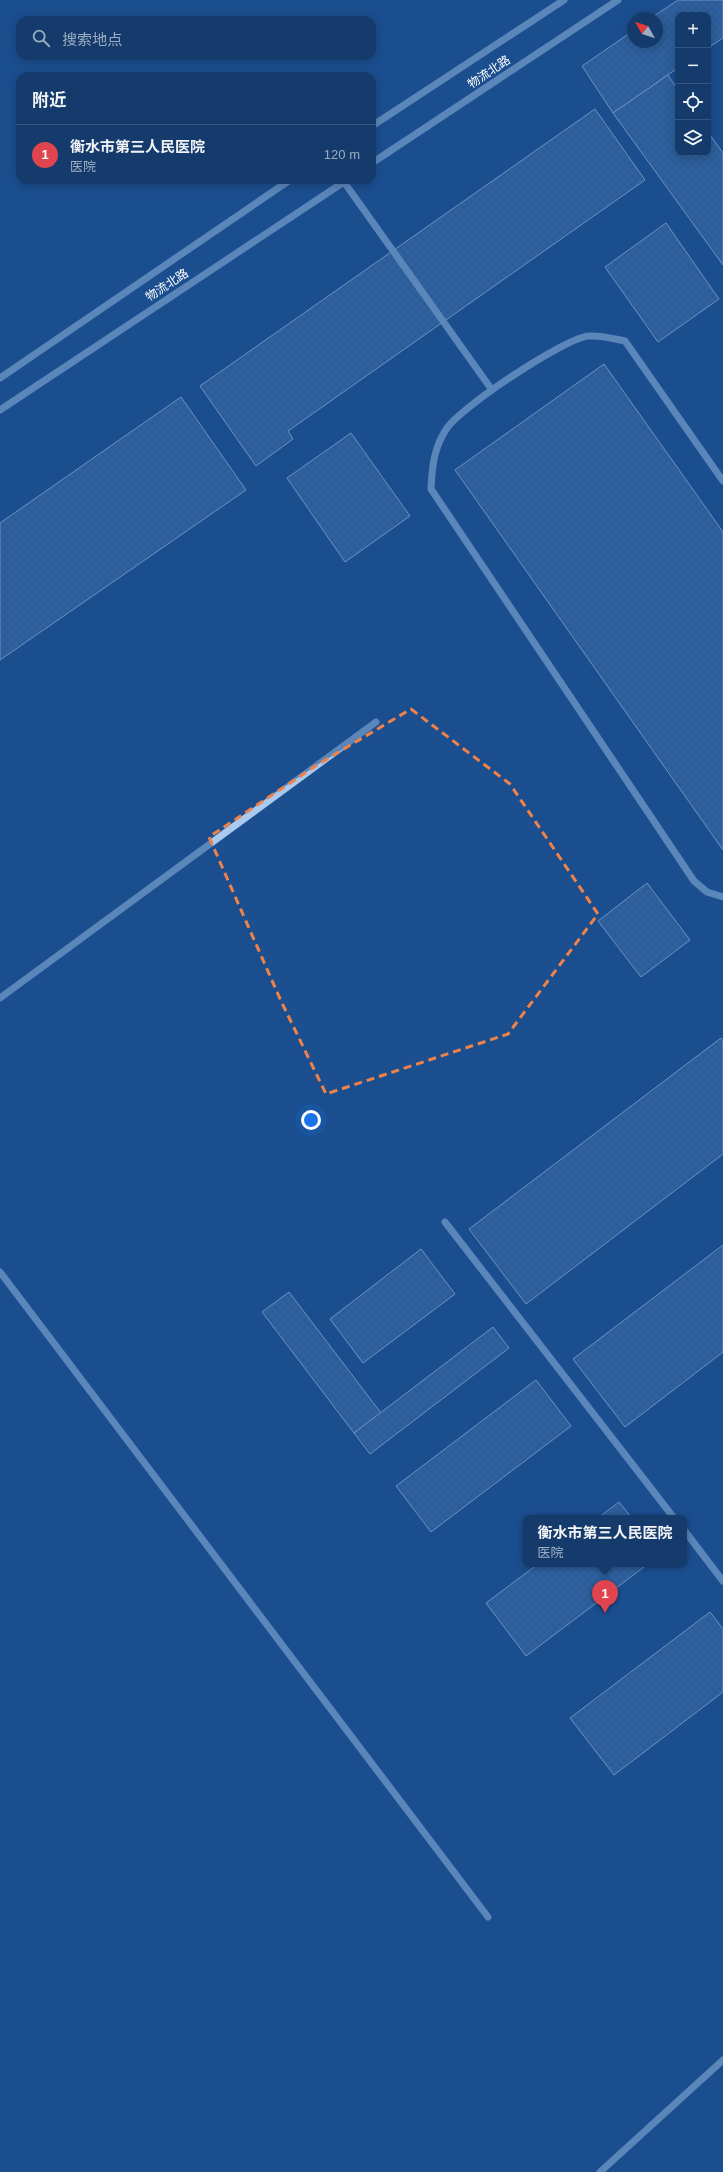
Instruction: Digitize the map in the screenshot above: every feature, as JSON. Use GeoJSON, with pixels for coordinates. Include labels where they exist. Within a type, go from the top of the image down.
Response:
{"type":"FeatureCollection","features":[{"type":"Feature","properties":{"kind":"street","name":"物流北路"},"geometry":{"type":"LineString","coordinates":[[376,123],[564,0]]}},
{"type":"Feature","properties":{"kind":"street","name":"物流北路"},"geometry":{"type":"LineString","coordinates":[[376,160],[618,0]]}},
{"type":"Feature","properties":{"kind":"street","name":"物流北路"},"geometry":{"type":"LineString","coordinates":[[0,378],[284,184]]}},
{"type":"Feature","properties":{"kind":"street","name":"物流北路"},"geometry":{"type":"LineString","coordinates":[[0,410],[340,184]]}},
{"type":"Feature","properties":{"kind":"street"},"geometry":{"type":"LineString","coordinates":[[347,184],[492,390]]}},
{"type":"Feature","properties":{"kind":"street"},"geometry":{"type":"LineString","coordinates":[[723,481],[625,342],[589,336],[570,340],[492,390],[459,414],[447,428],[434,453],[431,489],[694,881],[707,892],[723,897]]}},
{"type":"Feature","properties":{"kind":"street"},"geometry":{"type":"LineString","coordinates":[[0,998],[376,722]]}},
{"type":"Feature","properties":{"kind":"street"},"geometry":{"type":"LineString","coordinates":[[445,1222],[672,1515]]}},
{"type":"Feature","properties":{"kind":"street"},"geometry":{"type":"LineString","coordinates":[[0,1272],[488,1917]]}},
{"type":"Feature","properties":{"kind":"street"},"geometry":{"type":"LineString","coordinates":[[687,1534],[723,1581]]}},
{"type":"Feature","properties":{"kind":"street"},"geometry":{"type":"LineString","coordinates":[[600,2172],[723,2060]]}},
{"type":"Feature","properties":{"kind":"highlighted area"},"geometry":{"type":"Polygon","coordinates":[[[411,709],[510,784],[598,914],[508,1034],[326,1094],[281,1001],[209,837],[317,765],[411,709]]]}},
{"type":"Feature","properties":{"kind":"building"},"geometry":{"type":"Polygon","coordinates":[[[678,0],[723,0],[723,38],[711,46],[711,12],[675,12],[675,70],[613,113],[582,66],[627,35],[627,48],[663,48],[663,12],[660,12],[678,0]]]}},
{"type":"Feature","properties":{"kind":"building"},"geometry":{"type":"Polygon","coordinates":[[[668,75],[675,86],[675,156],[711,156],[711,136],[723,153],[723,265],[613,113],[668,75]]]}},
{"type":"Feature","properties":{"kind":"building"},"geometry":{"type":"Polygon","coordinates":[[[595,109],[645,180],[288,431],[293,439],[256,466],[200,386],[595,109]]]}},
{"type":"Feature","properties":{"kind":"building"},"geometry":{"type":"Polygon","coordinates":[[[666,223],[719,299],[658,342],[605,267],[666,223]]]}},
{"type":"Feature","properties":{"kind":"building"},"geometry":{"type":"Polygon","coordinates":[[[604,364],[723,532],[723,850],[455,470],[604,364]]]}},
{"type":"Feature","properties":{"kind":"building"},"geometry":{"type":"Polygon","coordinates":[[[181,397],[246,490],[0,660],[0,523],[181,397]]]}},
{"type":"Feature","properties":{"kind":"building"},"geometry":{"type":"Polygon","coordinates":[[[351,433],[410,516],[345,562],[287,478],[351,433]]]}},
{"type":"Feature","properties":{"kind":"building"},"geometry":{"type":"Polygon","coordinates":[[[647,883],[690,940],[641,977],[598,921],[647,883]]]}},
{"type":"Feature","properties":{"kind":"building"},"geometry":{"type":"Polygon","coordinates":[[[721,1038],[723,1041],[723,1154],[526,1304],[469,1229],[721,1038]]]}},
{"type":"Feature","properties":{"kind":"building"},"geometry":{"type":"Polygon","coordinates":[[[723,1245],[723,1352],[625,1427],[573,1359],[723,1245]]]}},
{"type":"Feature","properties":{"kind":"building"},"geometry":{"type":"Polygon","coordinates":[[[421,1249],[455,1294],[363,1363],[330,1319],[421,1249]]]}},
{"type":"Feature","properties":{"kind":"building"},"geometry":{"type":"Polygon","coordinates":[[[289,1292],[381,1413],[354,1433],[262,1312],[289,1292]]]}},
{"type":"Feature","properties":{"kind":"building"},"geometry":{"type":"Polygon","coordinates":[[[493,1327],[509,1348],[370,1454],[354,1433],[493,1327]]]}},
{"type":"Feature","properties":{"kind":"building"},"geometry":{"type":"Polygon","coordinates":[[[536,1380],[571,1426],[431,1532],[396,1486],[536,1380]]]}},
{"type":"Feature","properties":{"kind":"building"},"geometry":{"type":"Polygon","coordinates":[[[619,1502],[630,1515],[602,1515],[619,1502]]]}},
{"type":"Feature","properties":{"kind":"building"},"geometry":{"type":"Polygon","coordinates":[[[534,1567],[644,1567],[526,1656],[486,1603],[534,1567]]]}},
{"type":"Feature","properties":{"kind":"building"},"geometry":{"type":"Polygon","coordinates":[[[710,1612],[723,1629],[723,1692],[614,1775],[570,1718],[710,1612]]]}},
{"type":"Feature","properties":{"kind":"place","name":"衡水市第三人民医院"},"geometry":{"type":"Point","coordinates":[605,1613]}}]}
